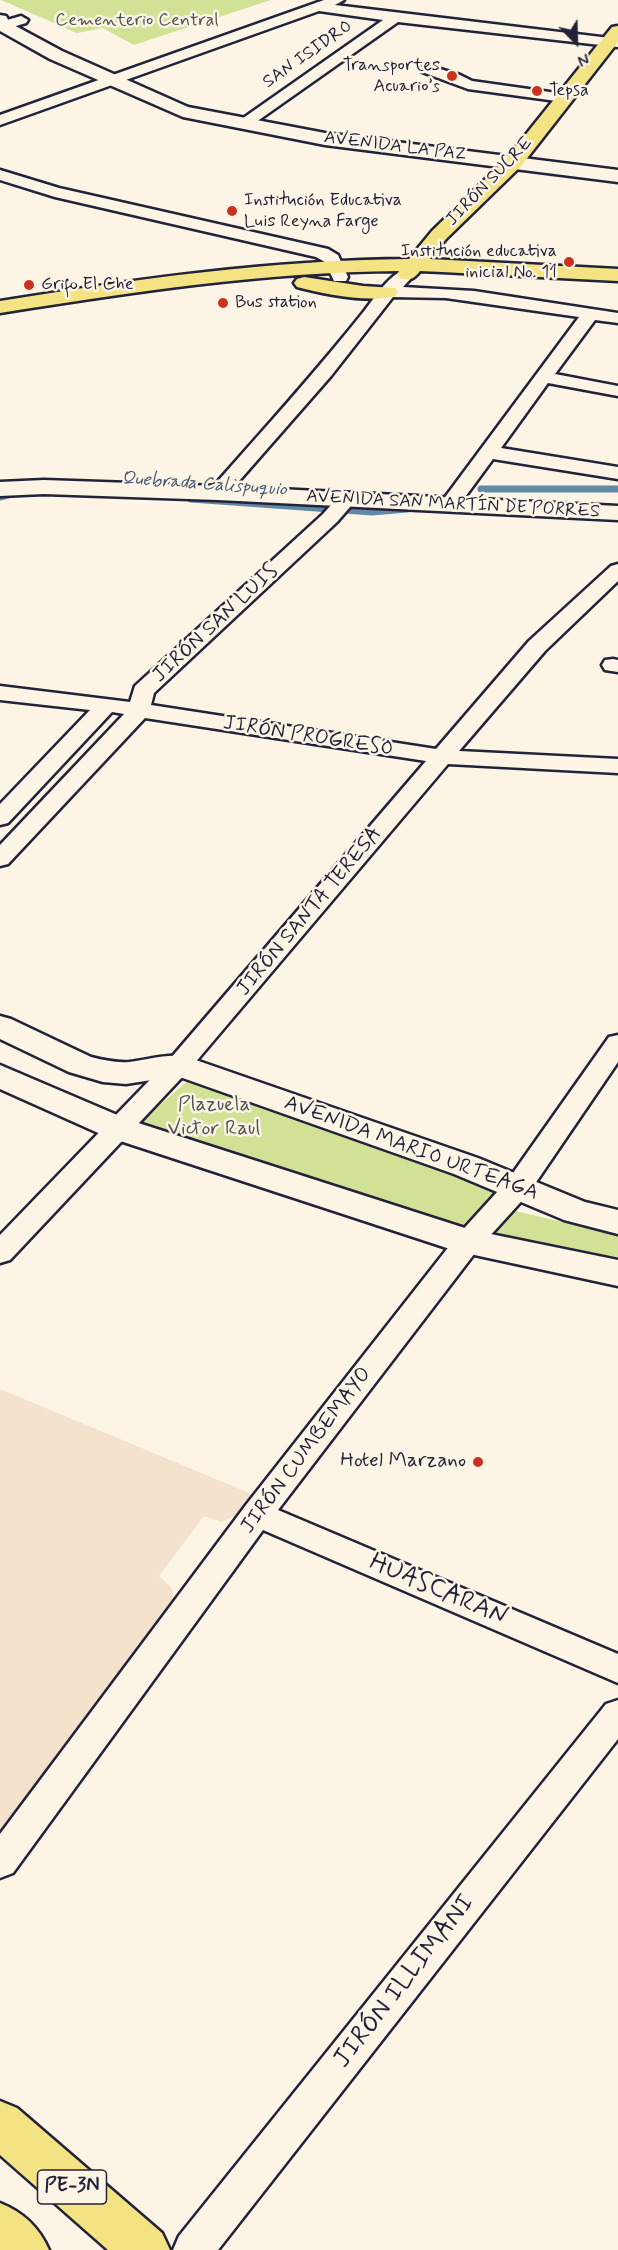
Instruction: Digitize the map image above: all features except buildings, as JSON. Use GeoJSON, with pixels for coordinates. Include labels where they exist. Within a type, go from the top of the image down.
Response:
{"type":"FeatureCollection","features":[{"type":"Feature","properties":{"kind":"main road","name":"JIRÓN SUCRE"},"geometry":{"type":"LineString","coordinates":[[412,269],[439,235],[514,162],[615,39]]}},
{"type":"Feature","properties":{"kind":"main road"},"geometry":{"type":"LineString","coordinates":[[0,317],[113,299],[294,282],[339,272],[439,235]]}},
{"type":"Feature","properties":{"kind":"main road"},"geometry":{"type":"LineString","coordinates":[[412,269],[618,284]]}},
{"type":"Feature","properties":{"kind":"main road"},"geometry":{"type":"LineString","coordinates":[[0,307],[104,290],[244,274],[412,269],[556,270],[618,275]]}},
{"type":"Feature","properties":{"kind":"main road"},"geometry":{"type":"LineString","coordinates":[[294,282],[363,292],[388,292]]}},
{"type":"Feature","properties":{"kind":"main road","name":"PE-3N"},"geometry":{"type":"LineString","coordinates":[[0,2124],[145,2250]]}},
{"type":"Feature","properties":{"kind":"main road"},"geometry":{"type":"LineString","coordinates":[[0,2227],[24,2250]]}},
{"type":"Feature","properties":{"kind":"street"},"geometry":{"type":"LineString","coordinates":[[0,120],[337,0]]}},
{"type":"Feature","properties":{"kind":"street"},"geometry":{"type":"LineString","coordinates":[[318,7],[395,18],[615,39]]}},
{"type":"Feature","properties":{"kind":"street","name":"SAN ISIDRO"},"geometry":{"type":"LineString","coordinates":[[244,123],[395,18]]}},
{"type":"Feature","properties":{"kind":"street","name":"AVENIDA LA PAZ"},"geometry":{"type":"LineString","coordinates":[[1,21],[21,20],[130,73],[244,123]]}},
{"type":"Feature","properties":{"kind":"street","name":"AVENIDA LA PAZ"},"geometry":{"type":"LineString","coordinates":[[1,21],[56,56],[183,112],[325,139],[618,176]]}},
{"type":"Feature","properties":{"kind":"street"},"geometry":{"type":"LineString","coordinates":[[426,69],[455,78],[468,85],[564,99]]}},
{"type":"Feature","properties":{"kind":"street"},"geometry":{"type":"LineString","coordinates":[[0,175],[55,192],[322,253],[332,259],[339,272]]}},
{"type":"Feature","properties":{"kind":"street","name":"JIRÓN SUCRE"},"geometry":{"type":"LineString","coordinates":[[218,492],[325,372],[388,292],[412,269]]}},
{"type":"Feature","properties":{"kind":"street"},"geometry":{"type":"LineString","coordinates":[[388,292],[446,292],[618,318]]}},
{"type":"Feature","properties":{"kind":"street"},"geometry":{"type":"LineString","coordinates":[[450,504],[590,314]]}},
{"type":"Feature","properties":{"kind":"street"},"geometry":{"type":"LineString","coordinates":[[544,377],[618,391]]}},
{"type":"Feature","properties":{"kind":"street"},"geometry":{"type":"LineString","coordinates":[[488,452],[618,473]]}},
{"type":"Feature","properties":{"kind":"street","name":"AVENIDA SAN MARTÍN DE PORRES"},"geometry":{"type":"LineString","coordinates":[[0,489],[44,487],[218,492],[339,508],[450,504],[618,513]]}},
{"type":"Feature","properties":{"kind":"street","name":"JIRÓN SAN LUIS"},"geometry":{"type":"LineString","coordinates":[[0,859],[139,711],[144,691],[339,508]]}},
{"type":"Feature","properties":{"kind":"street","name":"JIRÓN SANTA TERESA"},"geometry":{"type":"LineString","coordinates":[[0,1253],[179,1065],[537,646],[618,570]]}},
{"type":"Feature","properties":{"kind":"street","name":"JIRÓN PROGRESO"},"geometry":{"type":"LineString","coordinates":[[0,693],[108,705],[441,757],[618,766]]}},
{"type":"Feature","properties":{"kind":"street"},"geometry":{"type":"LineString","coordinates":[[0,818],[108,705]]}},
{"type":"Feature","properties":{"kind":"street","name":"AVENIDA MARIO URTEAGA"},"geometry":{"type":"LineString","coordinates":[[0,1026],[80,1065],[103,1071],[126,1073],[179,1065],[466,1166],[576,1212],[618,1222]]}},
{"type":"Feature","properties":{"kind":"street","name":"JIRÓN CUMBEMAYO"},"geometry":{"type":"LineString","coordinates":[[0,1862],[257,1514],[468,1242],[518,1187],[618,1043]]}},
{"type":"Feature","properties":{"kind":"street"},"geometry":{"type":"LineString","coordinates":[[0,1076],[117,1128],[468,1242],[618,1273]]}},
{"type":"Feature","properties":{"kind":"street","name":"HUASCARAN"},"geometry":{"type":"LineString","coordinates":[[257,1514],[618,1669]]}},
{"type":"Feature","properties":{"kind":"street","name":"JIRÓN ILLIMANI"},"geometry":{"type":"LineString","coordinates":[[193,2250],[618,1714]]}},
{"type":"Feature","properties":{"kind":"shaded area"},"geometry":{"type":"Polygon","coordinates":[[[0,1389],[254,1495],[240,1514],[221,1522],[204,1516],[159,1576],[171,1587],[175,1602],[0,1830],[0,1389]]]}},
{"type":"Feature","properties":{"kind":"green space","name":"Cementerio Central"},"geometry":{"type":"Polygon","coordinates":[[[1,0],[271,0],[134,45],[103,28],[77,33],[1,0]]]}},
{"type":"Feature","properties":{"kind":"green space","name":"Plazuela Victor Raul"},"geometry":{"type":"Polygon","coordinates":[[[199,1071],[500,1189],[448,1243],[132,1129],[199,1071]]]}},
{"type":"Feature","properties":{"kind":"green space"},"geometry":{"type":"Polygon","coordinates":[[[502,1208],[618,1235],[618,1265],[486,1239],[502,1208]]]}},
{"type":"Feature","properties":{"kind":"waterway","name":"Quebrada Calispuquio"},"geometry":{"type":"LineString","coordinates":[[481,489],[618,489]]}},
{"type":"Feature","properties":{"kind":"waterway","name":"Quebrada Calispuquio"},"geometry":{"type":"LineString","coordinates":[[0,497],[15,493]]}},
{"type":"Feature","properties":{"kind":"waterway","name":"Quebrada Calispuquio"},"geometry":{"type":"LineString","coordinates":[[191,499],[372,512],[407,509]]}},
{"type":"Feature","properties":{"kind":"place","name":"Transportes Acuario’s"},"geometry":{"type":"Point","coordinates":[452,76]}},
{"type":"Feature","properties":{"kind":"place","name":"Tepsa"},"geometry":{"type":"Point","coordinates":[537,91]}},
{"type":"Feature","properties":{"kind":"place","name":"Institución Educativa Luis Reyna Farge"},"geometry":{"type":"Point","coordinates":[232,211]}},
{"type":"Feature","properties":{"kind":"place","name":"Institución educativa inicial No. 11"},"geometry":{"type":"Point","coordinates":[569,262]}},
{"type":"Feature","properties":{"kind":"place","name":"Grifo El Che"},"geometry":{"type":"Point","coordinates":[29,285]}},
{"type":"Feature","properties":{"kind":"place","name":"Bus station"},"geometry":{"type":"Point","coordinates":[223,303]}},
{"type":"Feature","properties":{"kind":"place","name":"Hotel Marzano"},"geometry":{"type":"Point","coordinates":[478,1462]}}]}
